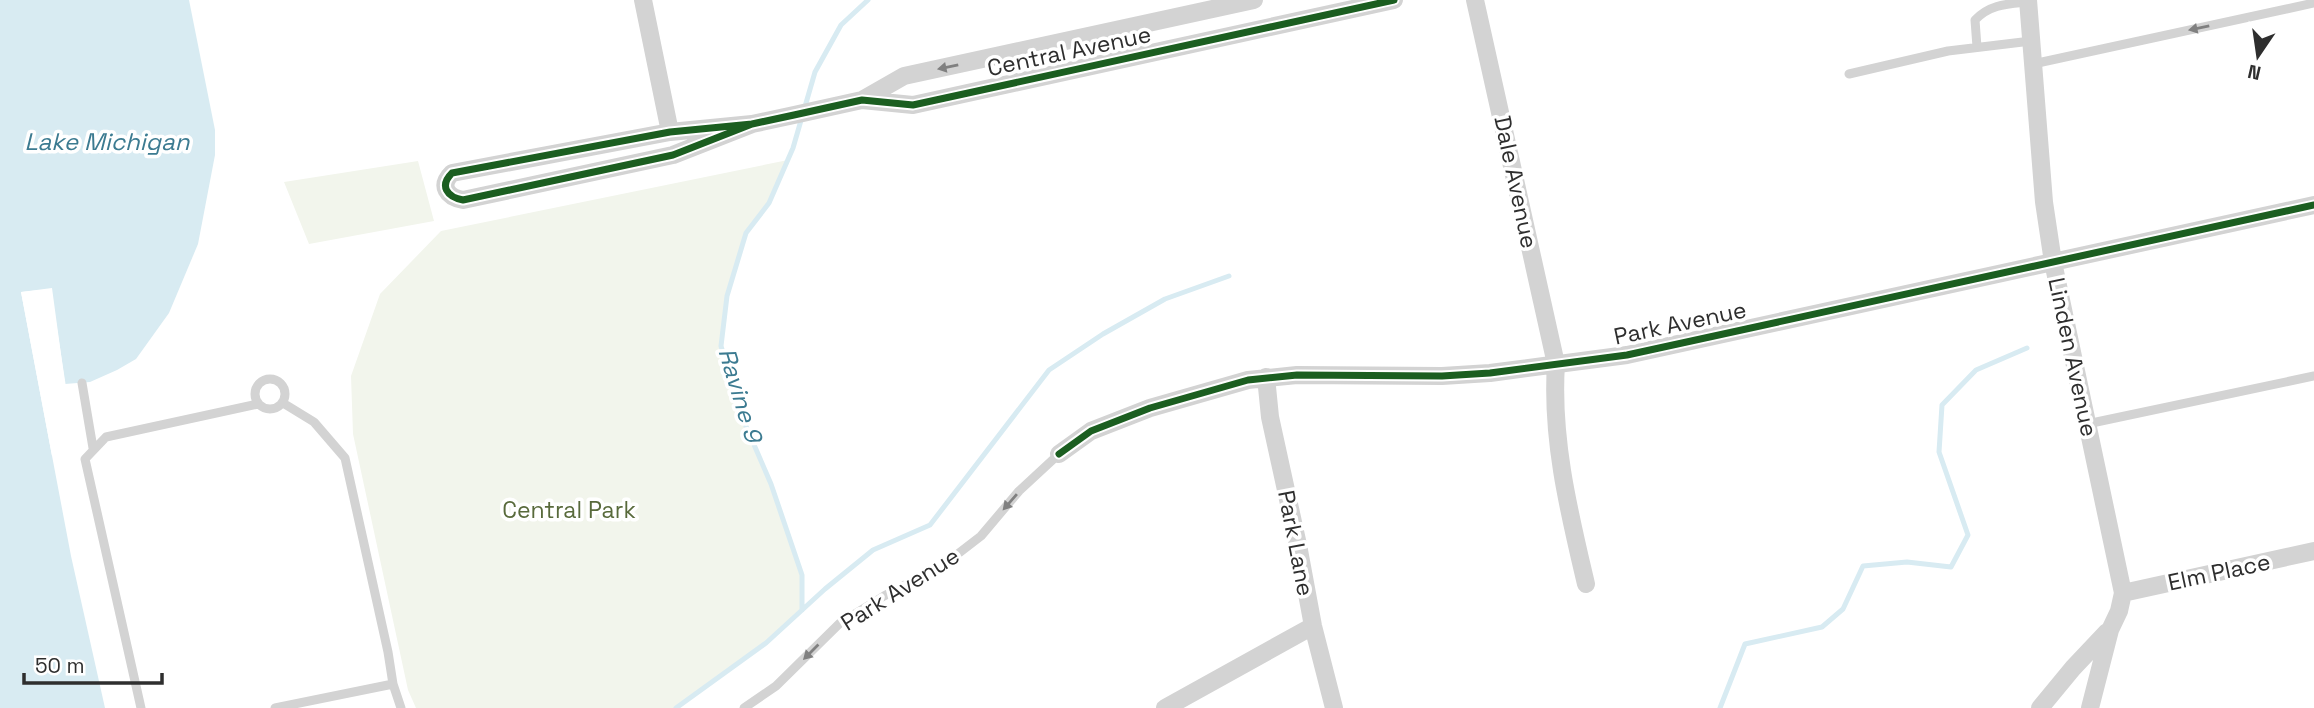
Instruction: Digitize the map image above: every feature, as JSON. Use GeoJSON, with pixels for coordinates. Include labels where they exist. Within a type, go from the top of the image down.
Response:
{"type":"FeatureCollection","features":[{"type":"Feature","properties":{"kind":"street"},"geometry":{"type":"LineString","coordinates":[[643,0],[670,132]]}},
{"type":"Feature","properties":{"kind":"street","name":"Central Avenue"},"geometry":{"type":"LineString","coordinates":[[862,100],[904,76],[1254,0]]}},
{"type":"Feature","properties":{"kind":"street","name":"Central Avenue"},"geometry":{"type":"LineString","coordinates":[[758,122],[673,155],[463,200],[447,193],[444,185],[446,178],[452,173],[670,132],[758,122],[862,100],[913,105],[1394,0]]}},
{"type":"Feature","properties":{"kind":"street","name":"Dale Avenue"},"geometry":{"type":"LineString","coordinates":[[1475,0],[1556,364],[1555,390],[1560,458],[1569,513],[1586,584]]}},
{"type":"Feature","properties":{"kind":"street","name":"Linden Avenue"},"geometry":{"type":"LineString","coordinates":[[2028,1],[2044,202],[2053,262],[2123,593]]}},
{"type":"Feature","properties":{"kind":"street"},"geometry":{"type":"LineString","coordinates":[[1195,13],[1199,43]]}},
{"type":"Feature","properties":{"kind":"street","name":"Park Avenue"},"geometry":{"type":"LineString","coordinates":[[1059,454],[1091,431],[1150,408],[1248,380],[1297,374],[1442,376],[1490,373],[1627,355],[2314,205]]}},
{"type":"Feature","properties":{"kind":"street","name":"Park Lane"},"geometry":{"type":"LineString","coordinates":[[1266,377],[1270,416],[1313,626],[1334,708]]}},
{"type":"Feature","properties":{"kind":"street","name":"Elm Place"},"geometry":{"type":"LineString","coordinates":[[2123,593],[2314,551]]}},
{"type":"Feature","properties":{"kind":"street"},"geometry":{"type":"LineString","coordinates":[[2090,708],[2110,630],[2119,611],[2123,593]]}},
{"type":"Feature","properties":{"kind":"street"},"geometry":{"type":"LineString","coordinates":[[1165,708],[1313,626]]}},
{"type":"Feature","properties":{"kind":"street"},"geometry":{"type":"LineString","coordinates":[[2040,708],[2073,668],[2110,630]]}},
{"type":"Feature","properties":{"kind":"lane"},"geometry":{"type":"LineString","coordinates":[[1977,47],[1975,20],[1982,12],[1995,6],[2028,1]]}},
{"type":"Feature","properties":{"kind":"lane"},"geometry":{"type":"LineString","coordinates":[[2033,64],[2314,3]]}},
{"type":"Feature","properties":{"kind":"lane"},"geometry":{"type":"LineString","coordinates":[[1849,74],[1977,47],[2031,41]]}},
{"type":"Feature","properties":{"kind":"lane"},"geometry":{"type":"LineString","coordinates":[[2087,424],[2314,376]]}},
{"type":"Feature","properties":{"kind":"lane"},"geometry":{"type":"LineString","coordinates":[[273,379],[282,385],[285,394],[283,403],[270,410],[258,404],[255,399],[258,384],[273,379]]}},
{"type":"Feature","properties":{"kind":"lane"},"geometry":{"type":"LineString","coordinates":[[82,383],[93,448]]}},
{"type":"Feature","properties":{"kind":"lane"},"geometry":{"type":"LineString","coordinates":[[283,403],[314,422],[345,458],[393,684],[401,708]]}},
{"type":"Feature","properties":{"kind":"lane"},"geometry":{"type":"LineString","coordinates":[[141,708],[85,459],[106,437],[258,404]]}},
{"type":"Feature","properties":{"kind":"lane","name":"Park Avenue"},"geometry":{"type":"LineString","coordinates":[[744,708],[776,686],[840,623],[884,596],[946,564],[981,536],[1019,491],[1059,454]]}},
{"type":"Feature","properties":{"kind":"lane"},"geometry":{"type":"LineString","coordinates":[[275,708],[393,684]]}},
{"type":"Feature","properties":{"kind":"green space","name":"Central Park"},"geometry":{"type":"Polygon","coordinates":[[[788,160],[769,203],[746,233],[727,296],[721,346],[742,417],[771,484],[802,575],[802,610],[766,643],[676,708],[416,708],[408,690],[353,434],[351,376],[380,294],[441,231],[788,160]]]}},
{"type":"Feature","properties":{"kind":"green space"},"geometry":{"type":"Polygon","coordinates":[[[418,161],[434,221],[309,244],[284,182],[418,161]]]}},
{"type":"Feature","properties":{"kind":"water","name":"Lake Michigan"},"geometry":{"type":"Polygon","coordinates":[[[0,0],[189,0],[215,130],[215,155],[198,244],[169,313],[136,359],[90,382],[65,384],[52,288],[21,292],[71,556],[105,708],[0,708],[0,0]]]}},
{"type":"Feature","properties":{"kind":"pier"},"geometry":{"type":"Polygon","coordinates":[[[51,289],[66,387],[62,384],[49,292],[25,295],[56,455],[52,456],[21,292],[51,289]]]}},
{"type":"Feature","properties":{"kind":"waterway","name":"Ravine 9"},"geometry":{"type":"LineString","coordinates":[[802,610],[802,575],[771,484],[742,417],[721,346],[727,296],[746,233],[769,203],[793,148],[815,72],[841,25],[868,0]]}},
{"type":"Feature","properties":{"kind":"waterway","name":"Ravine 9"},"geometry":{"type":"LineString","coordinates":[[676,708],[766,643],[873,550],[930,525],[1049,370],[1103,334],[1165,299],[1229,276]]}},
{"type":"Feature","properties":{"kind":"waterway","name":"Ravine 9"},"geometry":{"type":"LineString","coordinates":[[1720,708],[1745,644],[1822,627],[1843,609],[1863,566],[1907,562],[1951,567],[1968,535],[1939,452],[1942,405],[1976,370],[2027,348]]}},
{"type":"Feature","properties":{"kind":"cycle path"},"geometry":{"type":"LineString","coordinates":[[752,124],[670,132],[452,173],[446,186],[449,194],[463,200],[673,155],[752,124],[862,100],[913,105],[1394,0]]}},
{"type":"Feature","properties":{"kind":"cycle path"},"geometry":{"type":"LineString","coordinates":[[1059,454],[1091,431],[1150,408],[1248,380],[1297,375],[1442,376],[1490,373],[1627,355],[2314,205]]}}]}
